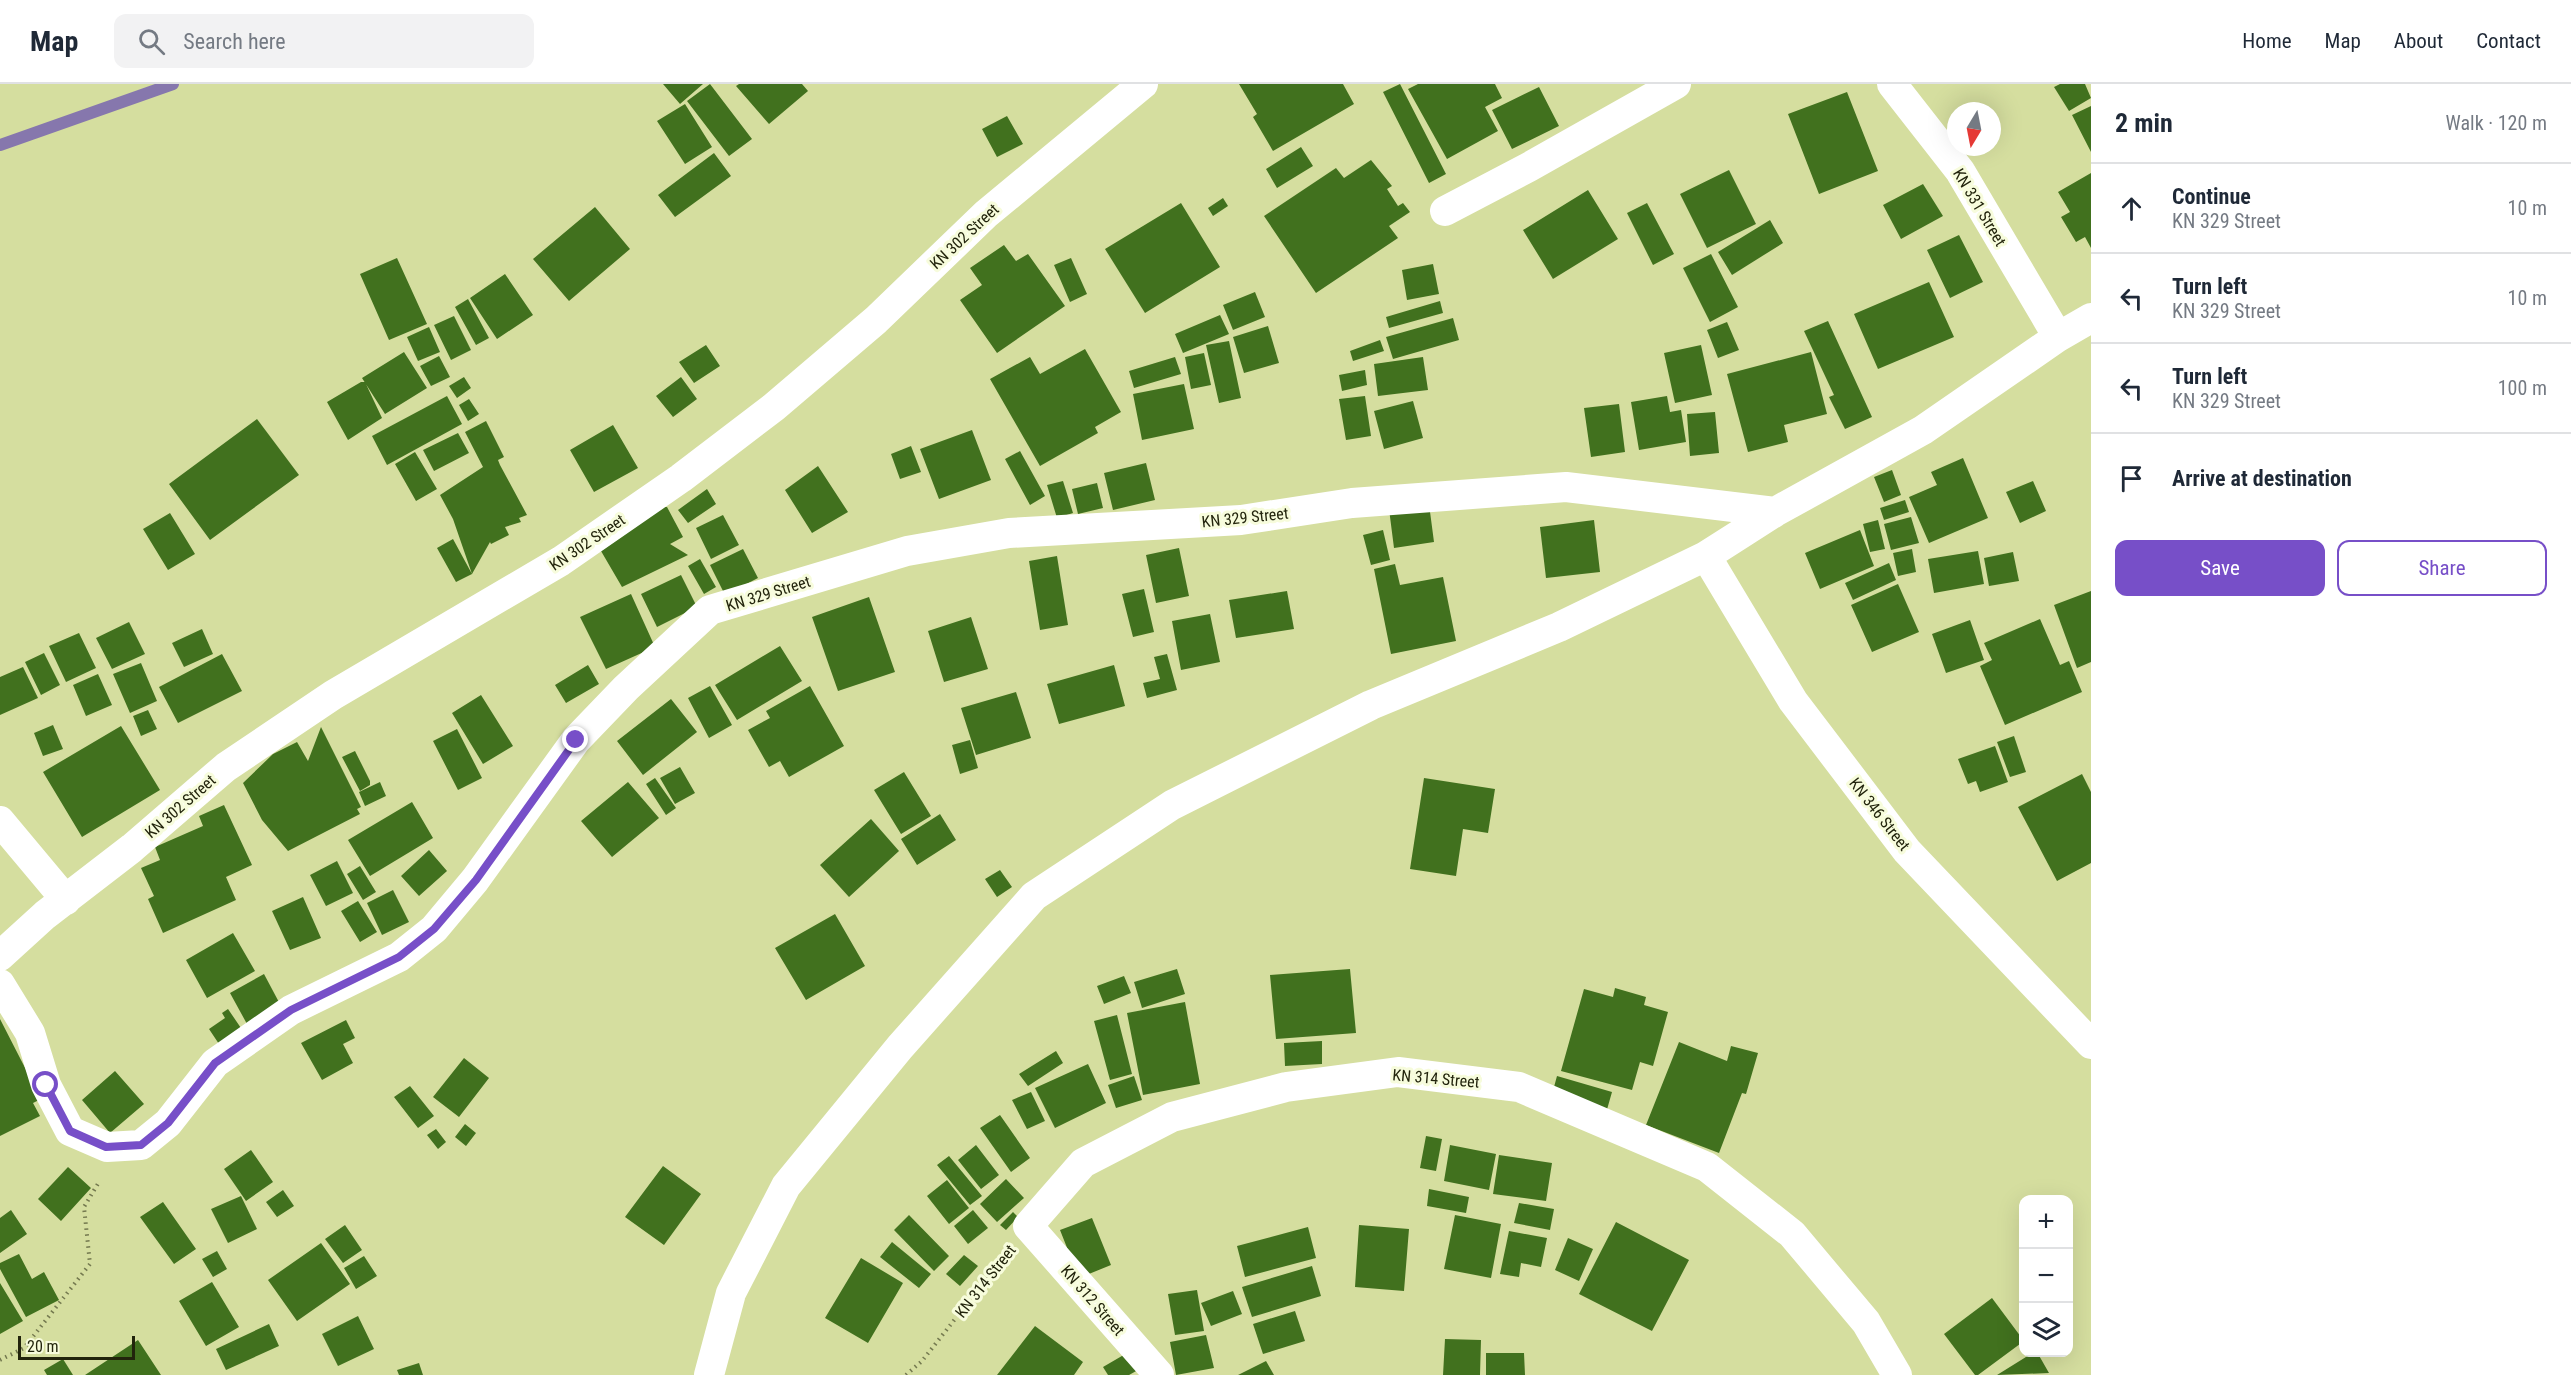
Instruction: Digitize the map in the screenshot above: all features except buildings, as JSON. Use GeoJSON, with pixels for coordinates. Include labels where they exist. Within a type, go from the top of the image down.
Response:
{"type":"FeatureCollection","features":[{"type":"Feature","properties":{"kind":"street","name":"KN 302 Street"},"geometry":{"type":"LineString","coordinates":[[0,956],[132,848],[226,767],[333,695],[561,561],[681,478],[774,407],[876,320],[986,214],[1143,84]]}},
{"type":"Feature","properties":{"kind":"street"},"geometry":{"type":"LineString","coordinates":[[1445,211],[1529,167],[1676,84]]}},
{"type":"Feature","properties":{"kind":"street","name":"KN 331 Street"},"geometry":{"type":"LineString","coordinates":[[1892,84],[1960,171],[2058,337]]}},
{"type":"Feature","properties":{"kind":"street"},"geometry":{"type":"LineString","coordinates":[[709,1375],[731,1293],[786,1186],[900,1047],[1034,896],[1182,800],[1371,705],[1559,627],[1706,556],[1775,512],[1923,430],[2058,337],[2091,318]]}},
{"type":"Feature","properties":{"kind":"street","name":"KN 329 Street"},"geometry":{"type":"LineString","coordinates":[[0,984],[30,1034],[46,1085],[70,1131],[106,1147],[141,1145],[168,1123],[215,1063],[291,1010],[399,957],[434,929],[476,880],[576,740],[626,688],[710,610],[908,551],[1009,533],[1241,520],[1352,503],[1566,487],[1775,512]]}},
{"type":"Feature","properties":{"kind":"street","name":"KN 346 Street"},"geometry":{"type":"LineString","coordinates":[[1706,556],[1793,701],[1906,851],[2091,1044]]}},
{"type":"Feature","properties":{"kind":"street"},"geometry":{"type":"LineString","coordinates":[[0,821],[66,900]]}},
{"type":"Feature","properties":{"kind":"street","name":"KN 314 Street"},"geometry":{"type":"LineString","coordinates":[[1028,1226],[1083,1163],[1172,1117],[1286,1087],[1398,1072],[1519,1087],[1707,1167],[1792,1234],[1866,1322],[1897,1375]]}},
{"type":"Feature","properties":{"kind":"street","name":"KN 312 Street"},"geometry":{"type":"LineString","coordinates":[[1028,1226],[1159,1375]]}},
{"type":"Feature","properties":{"kind":"path"},"geometry":{"type":"LineString","coordinates":[[0,1360],[24,1348],[90,1264],[84,1206],[123,1146]]}},
{"type":"Feature","properties":{"kind":"path","name":"KN 314 Street"},"geometry":{"type":"LineString","coordinates":[[906,1375],[922,1361],[1028,1226]]}},
{"type":"Feature","properties":{"kind":"waterway"},"geometry":{"type":"LineString","coordinates":[[0,145],[173,84]]}},
{"type":"Feature","properties":{"kind":"route"},"geometry":{"type":"LineString","coordinates":[[46,1085],[70,1131],[106,1147],[141,1145],[168,1123],[215,1063],[291,1010],[399,957],[434,929],[476,880],[576,740]]}}]}
